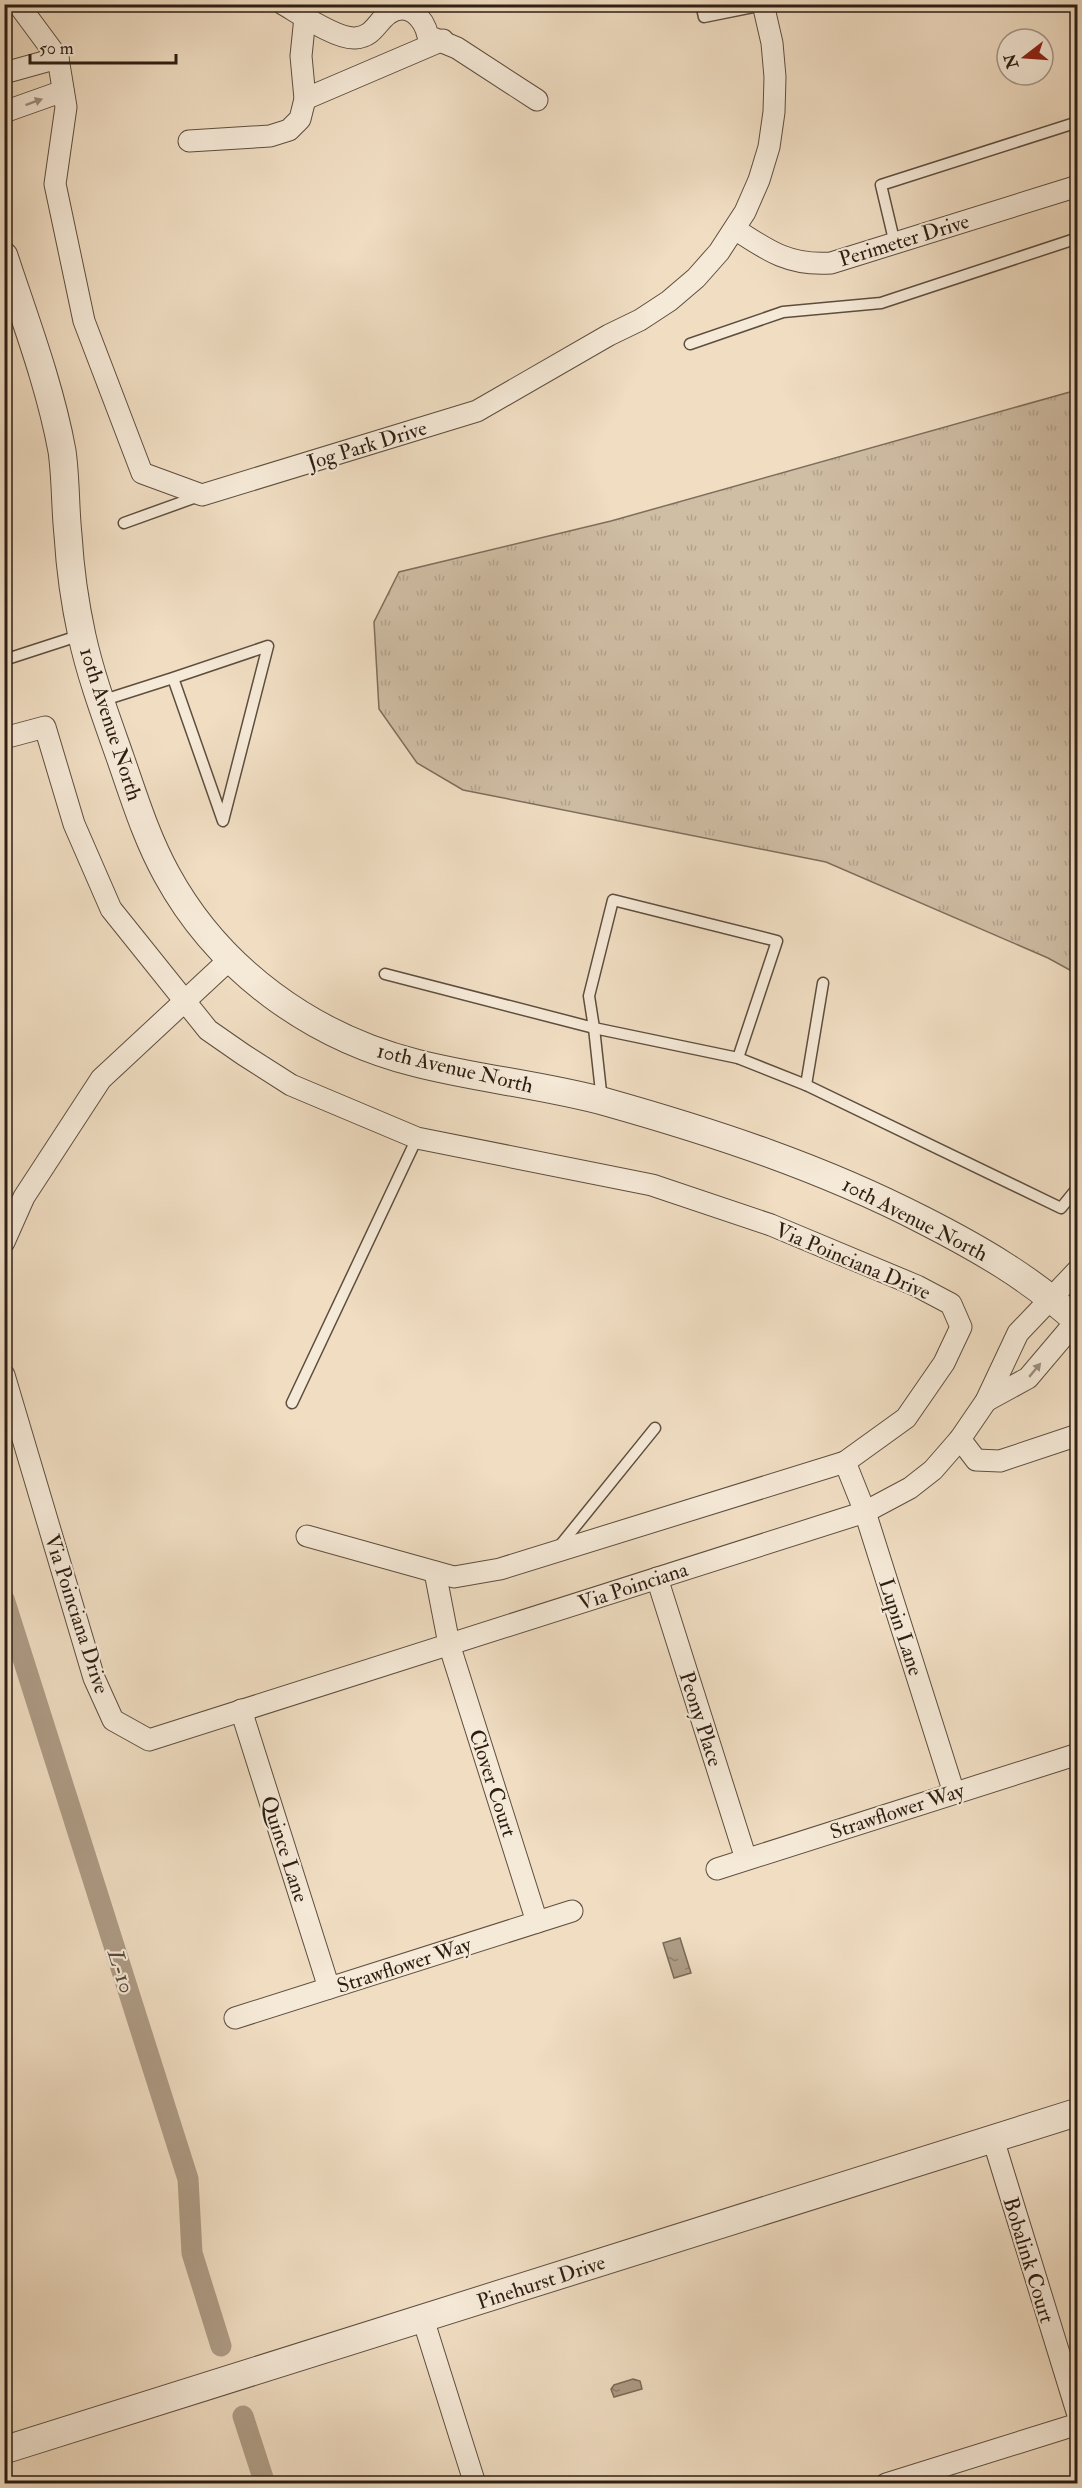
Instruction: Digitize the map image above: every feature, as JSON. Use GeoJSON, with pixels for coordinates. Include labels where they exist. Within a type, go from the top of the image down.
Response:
{"type":"FeatureCollection","features":[{"type":"Feature","properties":{"kind":"street"},"geometry":{"type":"LineString","coordinates":[[283,4],[340,35],[355,38],[369,34],[388,14],[402,9],[416,12],[425,23],[428,36],[443,40],[537,100]]}},
{"type":"Feature","properties":{"kind":"street","name":"Jog Park Drive"},"geometry":{"type":"LineString","coordinates":[[202,495],[477,411],[609,335],[640,320],[669,301],[696,278],[735,230],[759,180],[769,147],[774,112],[775,77],[772,43],[763,5]]}},
{"type":"Feature","properties":{"kind":"street"},"geometry":{"type":"LineString","coordinates":[[22,10],[58,58],[66,107],[55,184],[84,321],[142,473],[202,495]]}},
{"type":"Feature","properties":{"kind":"street"},"geometry":{"type":"LineString","coordinates":[[189,141],[270,136],[289,130],[300,119],[305,99],[301,56],[305,17]]}},
{"type":"Feature","properties":{"kind":"street"},"geometry":{"type":"LineString","coordinates":[[305,99],[443,40]]}},
{"type":"Feature","properties":{"kind":"street"},"geometry":{"type":"LineString","coordinates":[[4,73],[58,58]]}},
{"type":"Feature","properties":{"kind":"street"},"geometry":{"type":"LineString","coordinates":[[4,112],[63,91]]}},
{"type":"Feature","properties":{"kind":"street","name":"Perimeter Drive"},"geometry":{"type":"LineString","coordinates":[[735,230],[772,253],[801,263],[831,263],[1077,186]]}},
{"type":"Feature","properties":{"kind":"street","name":"10th Avenue North"},"geometry":{"type":"LineString","coordinates":[[4,256],[52,408],[62,454],[68,536],[82,635],[100,702],[147,833],[167,876],[193,915],[230,958],[270,994],[304,1018],[346,1040],[421,1065],[602,1101],[746,1144],[857,1187],[942,1229],[991,1257],[1052,1298],[1077,1320]]}},
{"type":"Feature","properties":{"kind":"street","name":"Via Poinciana Drive"},"geometry":{"type":"LineString","coordinates":[[4,738],[45,727],[74,824],[111,909],[208,1030],[291,1085],[417,1138],[663,1188],[771,1225],[917,1286],[951,1304],[961,1328],[944,1363],[906,1418],[845,1462],[500,1569],[454,1577],[307,1536]]}},
{"type":"Feature","properties":{"kind":"street"},"geometry":{"type":"LineString","coordinates":[[4,1242],[24,1197],[101,1079],[230,958]]}},
{"type":"Feature","properties":{"kind":"street","name":"Via Poinciana"},"geometry":{"type":"LineString","coordinates":[[241,1710],[865,1512],[910,1488],[933,1470],[960,1439],[986,1401],[1018,1334],[1077,1270]]}},
{"type":"Feature","properties":{"kind":"street","name":"Via Poinciana"},"geometry":{"type":"LineString","coordinates":[[986,1401],[1028,1378],[1077,1320]]}},
{"type":"Feature","properties":{"kind":"street","name":"Via Poinciana Drive"},"geometry":{"type":"LineString","coordinates":[[4,1375],[94,1678],[113,1720],[149,1740],[241,1710]]}},
{"type":"Feature","properties":{"kind":"street"},"geometry":{"type":"LineString","coordinates":[[960,1439],[976,1460],[1000,1461],[1077,1435]]}},
{"type":"Feature","properties":{"kind":"street","name":"Lupin Lane"},"geometry":{"type":"LineString","coordinates":[[845,1462],[865,1512],[954,1793]]}},
{"type":"Feature","properties":{"kind":"street"},"geometry":{"type":"LineString","coordinates":[[435,1572],[449,1644]]}},
{"type":"Feature","properties":{"kind":"street","name":"Peony Place"},"geometry":{"type":"LineString","coordinates":[[657,1578],[746,1859]]}},
{"type":"Feature","properties":{"kind":"street","name":"Clover Court"},"geometry":{"type":"LineString","coordinates":[[449,1644],[537,1922]]}},
{"type":"Feature","properties":{"kind":"street","name":"Quince Lane"},"geometry":{"type":"LineString","coordinates":[[241,1710],[329,1988]]}},
{"type":"Feature","properties":{"kind":"street","name":"Strawflower Way"},"geometry":{"type":"LineString","coordinates":[[717,1869],[1077,1754]]}},
{"type":"Feature","properties":{"kind":"street","name":"Strawflower Way"},"geometry":{"type":"LineString","coordinates":[[235,2018],[572,1911]]}},
{"type":"Feature","properties":{"kind":"street","name":"Pinehurst Drive"},"geometry":{"type":"LineString","coordinates":[[4,2450],[1077,2112]]}},
{"type":"Feature","properties":{"kind":"street","name":"Bobalink Court"},"geometry":{"type":"LineString","coordinates":[[993,2139],[1077,2415]]}},
{"type":"Feature","properties":{"kind":"street"},"geometry":{"type":"LineString","coordinates":[[423,2319],[475,2484]]}},
{"type":"Feature","properties":{"kind":"street"},"geometry":{"type":"LineString","coordinates":[[886,2484],[1077,2424]]}},
{"type":"Feature","properties":{"kind":"lane"},"geometry":{"type":"LineString","coordinates":[[701,4],[704,17],[763,5]]}},
{"type":"Feature","properties":{"kind":"lane"},"geometry":{"type":"LineString","coordinates":[[895,244],[881,185],[1077,122]]}},
{"type":"Feature","properties":{"kind":"lane"},"geometry":{"type":"LineString","coordinates":[[690,344],[783,312],[881,303],[1077,238]]}},
{"type":"Feature","properties":{"kind":"lane"},"geometry":{"type":"LineString","coordinates":[[124,523],[202,495]]}},
{"type":"Feature","properties":{"kind":"lane"},"geometry":{"type":"LineString","coordinates":[[4,660],[82,635]]}},
{"type":"Feature","properties":{"kind":"lane"},"geometry":{"type":"LineString","coordinates":[[100,702],[172,678],[268,646],[223,821],[172,678]]}},
{"type":"Feature","properties":{"kind":"lane"},"geometry":{"type":"LineString","coordinates":[[602,1101],[589,996],[613,900],[777,940],[738,1058]]}},
{"type":"Feature","properties":{"kind":"lane"},"geometry":{"type":"LineString","coordinates":[[385,974],[594,1028],[738,1058],[806,1085],[1061,1208],[1077,1187]]}},
{"type":"Feature","properties":{"kind":"lane"},"geometry":{"type":"LineString","coordinates":[[806,1085],[823,983]]}},
{"type":"Feature","properties":{"kind":"lane"},"geometry":{"type":"LineString","coordinates":[[292,1403],[417,1138]]}},
{"type":"Feature","properties":{"kind":"lane"},"geometry":{"type":"LineString","coordinates":[[554,1553],[655,1428]]}},
{"type":"Feature","properties":{"kind":"green space"},"geometry":{"type":"Polygon","coordinates":[[[1077,390],[1077,974],[1048,958],[826,862],[463,790],[417,763],[379,709],[374,622],[399,572],[611,521],[1077,390]]]}},
{"type":"Feature","properties":{"kind":"water"},"geometry":{"type":"Polygon","coordinates":[[[680,1938],[691,1973],[674,1978],[663,1943],[680,1938]]]}},
{"type":"Feature","properties":{"kind":"water"},"geometry":{"type":"Polygon","coordinates":[[[633,2379],[640,2381],[642,2389],[614,2397],[611,2389],[614,2385],[633,2379]]]}},
{"type":"Feature","properties":{"kind":"waterway","name":"L-10"},"geometry":{"type":"LineString","coordinates":[[4,1599],[188,2179],[192,2253],[221,2346]]}},
{"type":"Feature","properties":{"kind":"waterway","name":"L-10"},"geometry":{"type":"LineString","coordinates":[[243,2416],[265,2484]]}}]}
